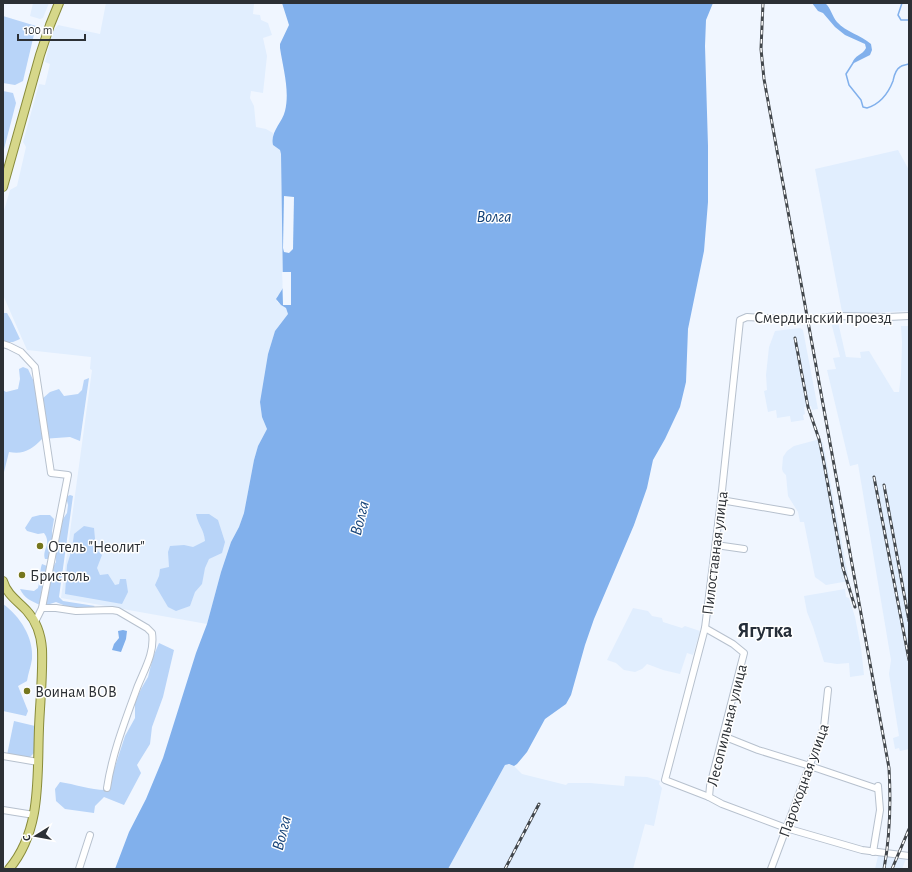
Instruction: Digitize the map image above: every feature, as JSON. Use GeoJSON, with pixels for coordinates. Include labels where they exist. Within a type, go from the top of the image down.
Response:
{"type":"FeatureCollection","features":[{"type":"Feature","properties":{"kind":"main road"},"geometry":{"type":"LineString","coordinates":[[3,187],[42,48],[59,3]]}},
{"type":"Feature","properties":{"kind":"main road"},"geometry":{"type":"LineString","coordinates":[[3,581],[5,590],[26,610],[35,622],[40,635],[42,649],[38,762],[34,815],[31,831],[25,845],[9,869]]}},
{"type":"Feature","properties":{"kind":"street","name":"Смердинский проезд"},"geometry":{"type":"LineString","coordinates":[[739,322],[747,317],[808,320],[836,316],[909,316]]}},
{"type":"Feature","properties":{"kind":"street","name":"Пилоставная улица"},"geometry":{"type":"LineString","coordinates":[[709,798],[666,780],[705,628],[721,500],[739,322]]}},
{"type":"Feature","properties":{"kind":"street"},"geometry":{"type":"LineString","coordinates":[[3,344],[21,352],[35,367],[51,473],[68,475],[42,608],[35,622]]}},
{"type":"Feature","properties":{"kind":"street"},"geometry":{"type":"LineString","coordinates":[[721,500],[791,512]]}},
{"type":"Feature","properties":{"kind":"street"},"geometry":{"type":"LineString","coordinates":[[716,545],[744,549]]}},
{"type":"Feature","properties":{"kind":"street"},"geometry":{"type":"LineString","coordinates":[[42,608],[56,608],[76,611],[106,609],[118,612],[147,628],[152,633],[152,650],[126,721],[110,771],[107,788]]}},
{"type":"Feature","properties":{"kind":"street","name":"Лесопильная улица"},"geometry":{"type":"LineString","coordinates":[[705,628],[733,644],[744,653],[710,786],[709,798]]}},
{"type":"Feature","properties":{"kind":"street","name":"Пароходная улица"},"geometry":{"type":"LineString","coordinates":[[771,869],[824,727],[828,690]]}},
{"type":"Feature","properties":{"kind":"street"},"geometry":{"type":"LineString","coordinates":[[723,736],[758,750],[878,787],[880,810],[873,852]]}},
{"type":"Feature","properties":{"kind":"street"},"geometry":{"type":"LineString","coordinates":[[3,756],[38,762]]}},
{"type":"Feature","properties":{"kind":"street"},"geometry":{"type":"LineString","coordinates":[[709,798],[786,828],[862,850],[909,856]]}},
{"type":"Feature","properties":{"kind":"street"},"geometry":{"type":"LineString","coordinates":[[3,810],[34,815]]}},
{"type":"Feature","properties":{"kind":"street"},"geometry":{"type":"LineString","coordinates":[[79,869],[90,835]]}},
{"type":"Feature","properties":{"kind":"shaded area"},"geometry":{"type":"Polygon","coordinates":[[[33,3],[49,3],[43,18],[40,19],[30,16],[33,3]]]}},
{"type":"Feature","properties":{"kind":"shaded area"},"geometry":{"type":"Polygon","coordinates":[[[106,3],[251,3],[254,4],[253,14],[260,15],[261,20],[268,23],[272,35],[263,38],[267,56],[263,93],[251,91],[250,98],[254,106],[256,127],[266,129],[273,133],[273,145],[280,150],[281,154],[283,288],[281,293],[277,296],[277,302],[286,308],[288,314],[275,331],[268,354],[260,402],[262,417],[267,429],[258,446],[244,513],[231,542],[221,572],[207,624],[61,598],[92,370],[90,369],[91,357],[27,350],[3,295],[3,214],[10,190],[17,186],[26,147],[23,142],[39,84],[45,85],[50,64],[45,62],[53,31],[58,25],[100,34],[106,3]]]}},
{"type":"Feature","properties":{"kind":"shaded area"},"geometry":{"type":"Polygon","coordinates":[[[3,16],[36,26],[23,81],[15,85],[3,83],[3,16]]]}},
{"type":"Feature","properties":{"kind":"shaded area"},"geometry":{"type":"Polygon","coordinates":[[[3,91],[13,93],[16,103],[3,153],[3,91]]]}},
{"type":"Feature","properties":{"kind":"shaded area"},"geometry":{"type":"Polygon","coordinates":[[[898,150],[909,170],[909,311],[848,314],[842,312],[815,169],[898,150]]]}},
{"type":"Feature","properties":{"kind":"shaded area"},"geometry":{"type":"Polygon","coordinates":[[[3,313],[7,313],[20,339],[13,342],[3,342],[3,313]]]}},
{"type":"Feature","properties":{"kind":"shaded area"},"geometry":{"type":"Polygon","coordinates":[[[831,322],[838,322],[846,357],[861,358],[860,352],[869,351],[894,392],[899,392],[901,375],[901,326],[909,326],[909,749],[900,751],[899,748],[895,749],[893,738],[899,736],[889,674],[891,660],[858,464],[850,466],[827,370],[836,369],[833,358],[840,357],[831,322]]]}},
{"type":"Feature","properties":{"kind":"shaded area"},"geometry":{"type":"Polygon","coordinates":[[[800,328],[803,330],[818,409],[812,410],[811,406],[804,407],[804,420],[791,422],[790,416],[777,418],[776,410],[768,412],[764,391],[767,390],[766,375],[769,347],[775,331],[800,328]]]}},
{"type":"Feature","properties":{"kind":"shaded area"},"geometry":{"type":"Polygon","coordinates":[[[23,367],[28,369],[42,399],[50,392],[59,389],[64,396],[78,394],[82,390],[84,380],[89,378],[80,441],[70,437],[42,439],[35,446],[23,452],[9,452],[3,476],[3,390],[6,392],[18,389],[20,379],[19,369],[23,367]]]}},
{"type":"Feature","properties":{"kind":"shaded area"},"geometry":{"type":"Polygon","coordinates":[[[820,439],[823,443],[849,581],[826,585],[815,577],[804,522],[800,522],[798,512],[788,496],[786,475],[782,469],[783,457],[787,451],[794,446],[820,439]]]}},
{"type":"Feature","properties":{"kind":"shaded area"},"geometry":{"type":"Polygon","coordinates":[[[70,495],[73,496],[59,597],[63,601],[95,606],[92,608],[73,609],[56,602],[47,605],[49,580],[56,562],[55,551],[63,519],[67,513],[68,505],[66,497],[70,495]]]}},
{"type":"Feature","properties":{"kind":"shaded area"},"geometry":{"type":"Polygon","coordinates":[[[196,514],[209,514],[218,520],[225,542],[222,553],[209,559],[205,568],[202,584],[195,592],[190,606],[176,611],[168,607],[155,585],[160,569],[169,567],[168,552],[170,546],[184,545],[193,547],[205,541],[196,514]]]}},
{"type":"Feature","properties":{"kind":"shaded area"},"geometry":{"type":"Polygon","coordinates":[[[50,515],[54,519],[52,531],[53,539],[49,559],[45,559],[44,555],[47,540],[44,533],[38,534],[27,531],[25,528],[32,517],[50,515]]]}},
{"type":"Feature","properties":{"kind":"shaded area"},"geometry":{"type":"Polygon","coordinates":[[[84,526],[94,528],[96,549],[102,555],[97,568],[100,575],[108,574],[115,585],[119,584],[120,579],[126,579],[128,592],[122,604],[65,594],[67,565],[72,549],[74,534],[84,526]]]}},
{"type":"Feature","properties":{"kind":"shaded area"},"geometry":{"type":"Polygon","coordinates":[[[42,564],[47,566],[40,605],[26,597],[20,589],[34,591],[38,588],[42,564]]]}},
{"type":"Feature","properties":{"kind":"shaded area"},"geometry":{"type":"Polygon","coordinates":[[[845,589],[846,597],[849,598],[855,617],[864,675],[850,677],[849,663],[837,664],[824,662],[807,612],[804,596],[845,589]]]}},
{"type":"Feature","properties":{"kind":"shaded area"},"geometry":{"type":"Polygon","coordinates":[[[3,604],[20,621],[25,628],[31,643],[32,659],[27,681],[18,686],[28,711],[26,716],[3,711],[3,604]]]}},
{"type":"Feature","properties":{"kind":"shaded area"},"geometry":{"type":"Polygon","coordinates":[[[633,608],[648,611],[652,616],[662,618],[663,622],[682,628],[685,626],[700,631],[693,655],[687,653],[680,674],[647,664],[642,669],[635,672],[624,670],[616,663],[607,660],[633,608]]]}},
{"type":"Feature","properties":{"kind":"shaded area"},"geometry":{"type":"Polygon","coordinates":[[[159,643],[174,650],[163,697],[152,727],[150,744],[137,765],[141,773],[124,805],[104,797],[95,806],[94,813],[65,809],[56,801],[55,789],[60,782],[100,790],[105,790],[109,785],[125,736],[135,718],[135,702],[148,677],[153,657],[159,643]]]}},
{"type":"Feature","properties":{"kind":"shaded area"},"geometry":{"type":"Polygon","coordinates":[[[14,721],[35,726],[34,753],[29,758],[7,755],[14,721]]]}},
{"type":"Feature","properties":{"kind":"shaded area"},"geometry":{"type":"Polygon","coordinates":[[[507,764],[514,766],[522,774],[566,785],[568,783],[590,783],[624,786],[625,776],[647,777],[660,781],[659,784],[662,788],[654,826],[645,824],[633,869],[448,869],[505,765],[507,764]]]}},
{"type":"Feature","properties":{"kind":"shaded area"},"geometry":{"type":"Polygon","coordinates":[[[878,856],[906,859],[902,869],[875,869],[878,856]]]}},
{"type":"Feature","properties":{"kind":"water","name":"Волга"},"geometry":{"type":"Polygon","coordinates":[[[282,3],[713,3],[706,20],[705,46],[708,202],[704,251],[688,329],[686,382],[680,407],[653,460],[647,488],[634,525],[594,619],[571,695],[566,704],[545,719],[527,752],[517,764],[514,766],[509,764],[505,765],[448,869],[115,869],[129,832],[146,799],[163,758],[196,653],[207,624],[221,572],[231,542],[244,513],[258,446],[267,429],[262,417],[260,402],[268,354],[275,331],[288,314],[286,308],[276,299],[283,288],[281,154],[280,150],[273,145],[273,136],[284,115],[287,96],[280,44],[289,25],[282,3]]]}},
{"type":"Feature","properties":{"kind":"water"},"geometry":{"type":"Polygon","coordinates":[[[812,3],[825,3],[829,7],[837,22],[871,44],[872,50],[870,55],[852,64],[853,61],[865,50],[865,44],[845,35],[835,27],[823,13],[818,11],[812,3]]]}},
{"type":"Feature","properties":{"kind":"water"},"geometry":{"type":"Polygon","coordinates":[[[118,631],[127,631],[126,639],[121,652],[112,650],[114,644],[119,638],[118,631]]]}},
{"type":"Feature","properties":{"kind":"pier"},"geometry":{"type":"Polygon","coordinates":[[[284,196],[294,197],[293,249],[289,253],[284,252],[283,248],[284,196]]]}},
{"type":"Feature","properties":{"kind":"pier"},"geometry":{"type":"Polygon","coordinates":[[[282,272],[291,272],[291,305],[283,305],[282,272]]]}},
{"type":"Feature","properties":{"kind":"waterway"},"geometry":{"type":"LineString","coordinates":[[902,3],[898,15],[901,20],[909,20]]}},
{"type":"Feature","properties":{"kind":"waterway"},"geometry":{"type":"LineString","coordinates":[[853,63],[846,74],[849,85],[861,100],[863,107],[867,108],[876,104],[886,94],[898,68],[909,64]]}},
{"type":"Feature","properties":{"kind":"railway"},"geometry":{"type":"LineString","coordinates":[[763,3],[761,49],[764,79],[889,768],[890,819],[884,869]]}},
{"type":"Feature","properties":{"kind":"railway"},"geometry":{"type":"LineString","coordinates":[[795,338],[808,407],[819,439],[823,458],[843,568],[855,607]]}},
{"type":"Feature","properties":{"kind":"railway"},"geometry":{"type":"LineString","coordinates":[[874,477],[909,660]]}},
{"type":"Feature","properties":{"kind":"railway"},"geometry":{"type":"LineString","coordinates":[[884,485],[909,621]]}},
{"type":"Feature","properties":{"kind":"railway"},"geometry":{"type":"LineString","coordinates":[[505,869],[539,804]]}},
{"type":"Feature","properties":{"kind":"railway"},"geometry":{"type":"LineString","coordinates":[[892,869],[909,829]]}},
{"type":"Feature","properties":{"kind":"place","name":"Отель \"Неолит\""},"geometry":{"type":"Point","coordinates":[40,546]}},
{"type":"Feature","properties":{"kind":"place","name":"Бристоль"},"geometry":{"type":"Point","coordinates":[22,575]}},
{"type":"Feature","properties":{"kind":"place","name":"Воинам ВОВ"},"geometry":{"type":"Point","coordinates":[27,691]}},
{"type":"Feature","properties":{"kind":"district","name":"Ягутка"},"geometry":{"type":"Point","coordinates":[765,630]}}]}
